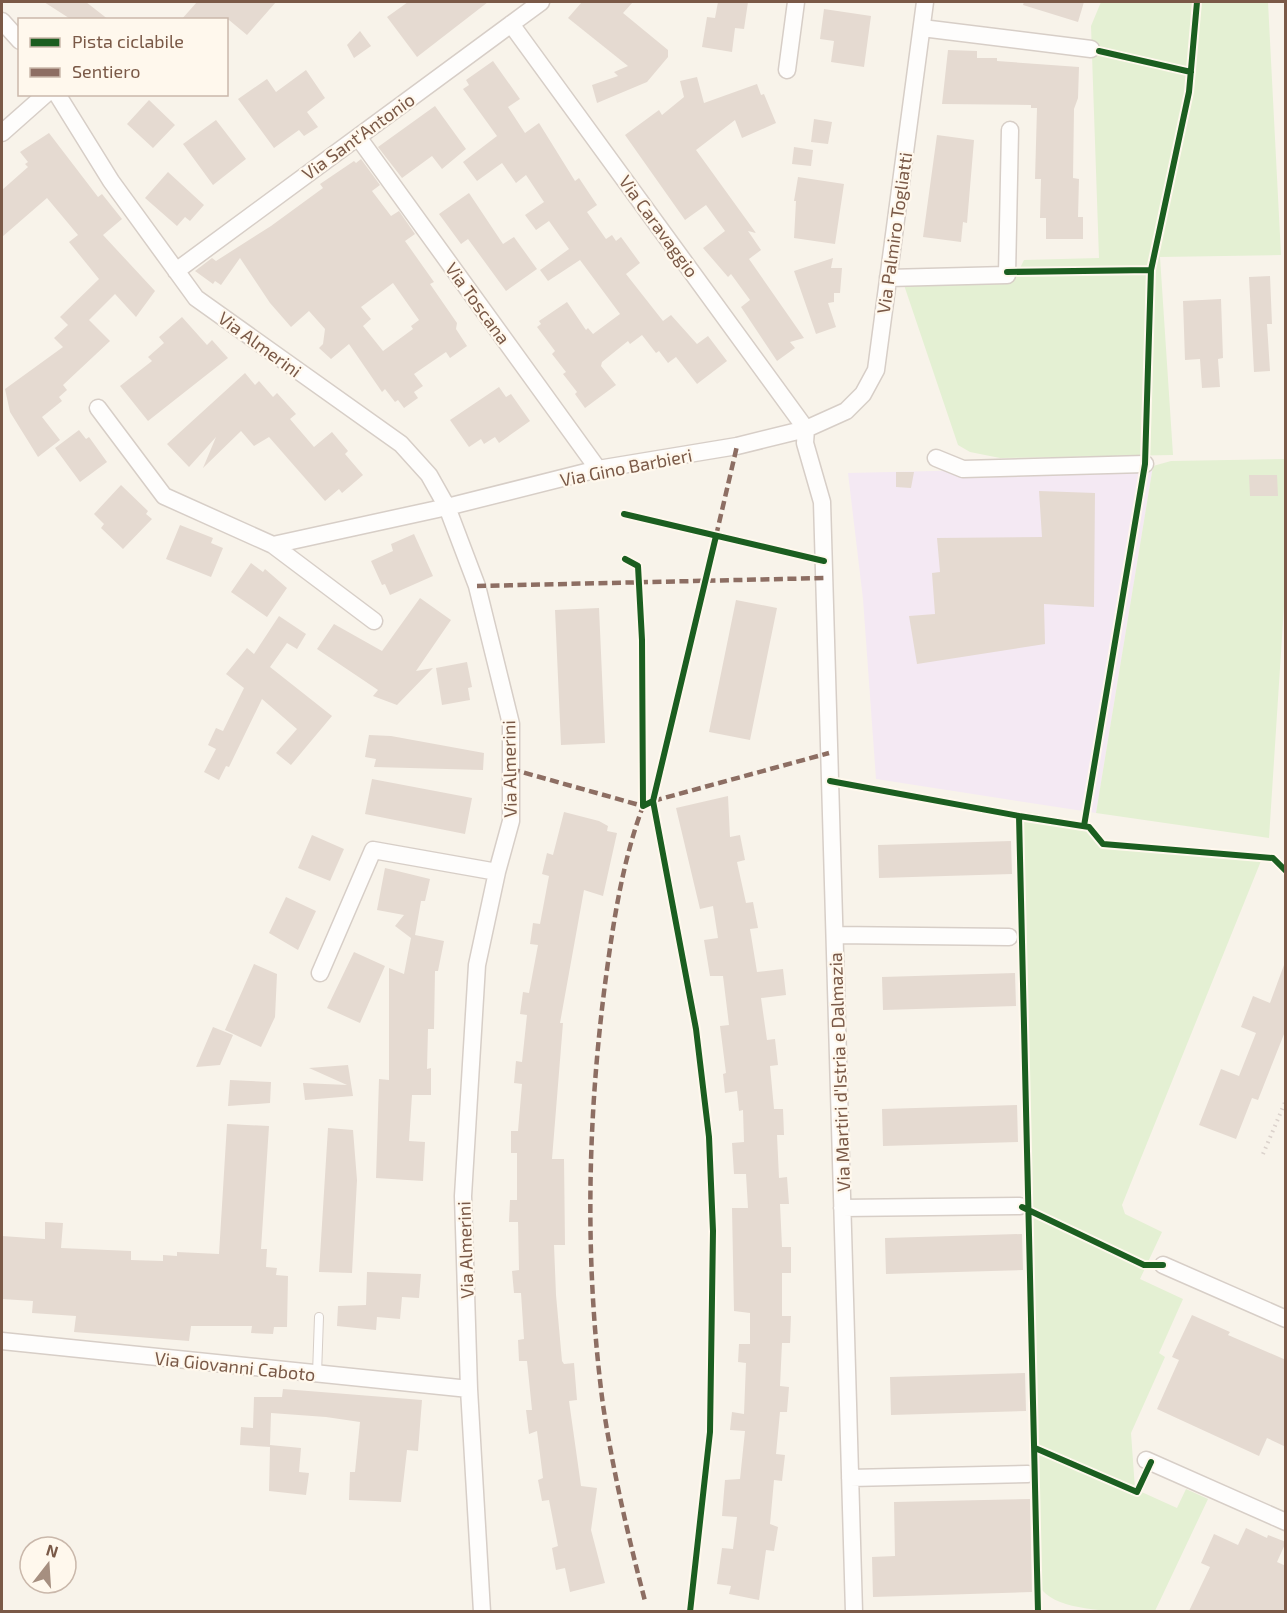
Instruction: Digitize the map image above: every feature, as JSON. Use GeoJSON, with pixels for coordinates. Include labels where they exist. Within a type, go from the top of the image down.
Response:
{"type":"FeatureCollection","features":[{"type":"Feature","properties":{"kind":"street","name":"Via Sant'Antonio"},"geometry":{"type":"LineString","coordinates":[[176,271],[541,2]]}},
{"type":"Feature","properties":{"kind":"street"},"geometry":{"type":"LineString","coordinates":[[787,70],[796,2]]}},
{"type":"Feature","properties":{"kind":"street","name":"Via Palmiro Togliatti"},"geometry":{"type":"LineString","coordinates":[[806,429],[846,411],[863,394],[876,370],[925,2]]}},
{"type":"Feature","properties":{"kind":"street"},"geometry":{"type":"LineString","coordinates":[[2,21],[18,39]]}},
{"type":"Feature","properties":{"kind":"street","name":"Via Caravaggio"},"geometry":{"type":"LineString","coordinates":[[511,24],[806,429]]}},
{"type":"Feature","properties":{"kind":"street"},"geometry":{"type":"LineString","coordinates":[[922,28],[1091,49]]}},
{"type":"Feature","properties":{"kind":"street"},"geometry":{"type":"LineString","coordinates":[[2,133],[44,96]]}},
{"type":"Feature","properties":{"kind":"street","name":"Via Almerini"},"geometry":{"type":"LineString","coordinates":[[58,96],[111,181],[196,298],[400,444],[429,475],[447,507],[477,586],[512,724],[511,821],[497,872],[477,965],[472,1016],[463,1196],[469,1389],[482,1611]]}},
{"type":"Feature","properties":{"kind":"street"},"geometry":{"type":"LineString","coordinates":[[888,278],[1007,275],[1011,130]]}},
{"type":"Feature","properties":{"kind":"street","name":"Via Toscana"},"geometry":{"type":"LineString","coordinates":[[358,137],[598,470]]}},
{"type":"Feature","properties":{"kind":"street"},"geometry":{"type":"LineString","coordinates":[[98,408],[164,496],[273,545],[374,621]]}},
{"type":"Feature","properties":{"kind":"street","name":"Via Gino Barbieri"},"geometry":{"type":"LineString","coordinates":[[273,545],[447,507],[598,470],[737,446],[806,429]]}},
{"type":"Feature","properties":{"kind":"street","name":"Via Martiri d'Istria e Dalmazia"},"geometry":{"type":"LineString","coordinates":[[806,429],[805,443],[822,502],[854,1611]]}},
{"type":"Feature","properties":{"kind":"street"},"geometry":{"type":"LineString","coordinates":[[936,458],[963,469],[1145,464]]}},
{"type":"Feature","properties":{"kind":"street"},"geometry":{"type":"LineString","coordinates":[[320,973],[373,850],[497,872]]}},
{"type":"Feature","properties":{"kind":"street","name":"Via Martiri d'Istria e Dalmazia"},"geometry":{"type":"LineString","coordinates":[[835,935],[1008,937]]}},
{"type":"Feature","properties":{"kind":"street","name":"Via Martiri d'Istria e Dalmazia"},"geometry":{"type":"LineString","coordinates":[[842,1208],[1020,1206]]}},
{"type":"Feature","properties":{"kind":"street"},"geometry":{"type":"LineString","coordinates":[[1163,1265],[1286,1319]]}},
{"type":"Feature","properties":{"kind":"street","name":"Via Giovanni Caboto"},"geometry":{"type":"LineString","coordinates":[[2,1341],[469,1389]]}},
{"type":"Feature","properties":{"kind":"street"},"geometry":{"type":"LineString","coordinates":[[1146,1460],[1286,1522]]}},
{"type":"Feature","properties":{"kind":"street"},"geometry":{"type":"LineString","coordinates":[[850,1478],[1028,1474]]}},
{"type":"Feature","properties":{"kind":"lane"},"geometry":{"type":"LineString","coordinates":[[317,1374],[319,1317]]}},
{"type":"Feature","properties":{"kind":"path"},"geometry":{"type":"LineString","coordinates":[[1263,1154],[1286,1100]]}},
{"type":"Feature","properties":{"kind":"shaded area"},"geometry":{"type":"Polygon","coordinates":[[[1153,466],[1096,813],[876,779],[863,599],[848,473],[1153,466]]]}},
{"type":"Feature","properties":{"kind":"green space"},"geometry":{"type":"Polygon","coordinates":[[[1101,2],[1268,2],[1281,255],[1160,257],[1173,455],[1000,458],[970,452],[958,445],[904,285],[1011,273],[1019,270],[1024,260],[1099,258],[1091,26],[1101,2]]]}},
{"type":"Feature","properties":{"kind":"green space"},"geometry":{"type":"Polygon","coordinates":[[[1285,459],[1285,591],[1269,838],[1096,813],[1153,466],[1171,461],[1285,459]]]}},
{"type":"Feature","properties":{"kind":"green space"},"geometry":{"type":"Polygon","coordinates":[[[1027,812],[1091,823],[1100,840],[1263,856],[1122,1205],[1125,1214],[1162,1232],[1140,1279],[1183,1299],[1159,1353],[1165,1357],[1131,1433],[1135,1489],[1177,1508],[1186,1489],[1208,1499],[1155,1611],[1109,1611],[1075,1606],[1048,1596],[1040,1587],[1020,821],[1022,814],[1027,812]]]}},
{"type":"Feature","properties":{"kind":"building"},"geometry":{"type":"Polygon","coordinates":[[[44,2],[86,2],[106,18],[69,18],[44,2]]]}},
{"type":"Feature","properties":{"kind":"building"},"geometry":{"type":"Polygon","coordinates":[[[197,2],[276,2],[247,35],[228,18],[183,18],[197,2]]]}},
{"type":"Feature","properties":{"kind":"building"},"geometry":{"type":"Polygon","coordinates":[[[408,2],[488,2],[417,57],[387,17],[408,2]]]}},
{"type":"Feature","properties":{"kind":"building"},"geometry":{"type":"Polygon","coordinates":[[[582,2],[633,2],[623,13],[668,50],[668,57],[647,82],[597,103],[592,85],[618,76],[614,72],[628,66],[568,18],[582,2]]]}},
{"type":"Feature","properties":{"kind":"building"},"geometry":{"type":"Polygon","coordinates":[[[718,2],[748,2],[744,29],[735,28],[732,52],[702,47],[707,17],[715,18],[718,2]]]}},
{"type":"Feature","properties":{"kind":"building"},"geometry":{"type":"Polygon","coordinates":[[[1024,2],[1084,2],[1078,22],[1023,5],[1024,2]]]}},
{"type":"Feature","properties":{"kind":"building"},"geometry":{"type":"Polygon","coordinates":[[[824,9],[871,16],[864,67],[831,62],[834,41],[820,39],[824,9]]]}},
{"type":"Feature","properties":{"kind":"building"},"geometry":{"type":"Polygon","coordinates":[[[360,31],[371,46],[354,58],[347,45],[360,31]]]}},
{"type":"Feature","properties":{"kind":"building"},"geometry":{"type":"Polygon","coordinates":[[[948,50],[977,51],[977,58],[997,58],[997,61],[1079,67],[1078,98],[1074,109],[1073,178],[1079,179],[1078,217],[1083,217],[1083,239],[1046,239],[1046,218],[1040,218],[1041,179],[1035,179],[1037,108],[1031,108],[1031,105],[942,104],[948,50]]]}},
{"type":"Feature","properties":{"kind":"building"},"geometry":{"type":"Polygon","coordinates":[[[493,61],[520,99],[508,107],[525,133],[539,123],[575,181],[579,178],[597,205],[587,212],[606,239],[612,235],[616,241],[621,237],[640,263],[626,274],[663,321],[671,315],[697,344],[708,336],[727,361],[697,384],[676,357],[668,363],[659,351],[656,353],[642,335],[630,344],[628,341],[602,362],[601,366],[616,385],[585,408],[575,394],[577,392],[563,374],[566,372],[552,354],[555,351],[537,327],[541,324],[539,321],[567,302],[586,330],[588,328],[593,334],[620,314],[580,260],[548,281],[540,270],[569,249],[549,221],[536,230],[525,215],[544,202],[526,175],[516,183],[502,163],[477,181],[463,162],[497,136],[463,89],[469,85],[466,80],[493,61]]]}},
{"type":"Feature","properties":{"kind":"building"},"geometry":{"type":"Polygon","coordinates":[[[306,70],[325,98],[307,112],[318,127],[304,136],[299,130],[274,148],[238,99],[267,79],[276,92],[306,70]]]}},
{"type":"Feature","properties":{"kind":"building"},"geometry":{"type":"Polygon","coordinates":[[[697,77],[704,103],[757,84],[761,95],[764,94],[776,123],[742,138],[735,120],[696,150],[756,233],[748,231],[761,250],[749,259],[804,338],[790,342],[795,348],[777,361],[741,307],[750,300],[731,274],[728,277],[703,248],[725,231],[706,205],[685,220],[625,135],[659,110],[662,115],[684,97],[680,81],[697,77]]]}},
{"type":"Feature","properties":{"kind":"building"},"geometry":{"type":"Polygon","coordinates":[[[149,100],[175,125],[153,148],[127,124],[149,100]]]}},
{"type":"Feature","properties":{"kind":"building"},"geometry":{"type":"Polygon","coordinates":[[[435,106],[466,149],[442,169],[432,156],[402,178],[378,147],[435,106]]]}},
{"type":"Feature","properties":{"kind":"building"},"geometry":{"type":"Polygon","coordinates":[[[814,119],[832,122],[828,144],[811,142],[814,119]]]}},
{"type":"Feature","properties":{"kind":"building"},"geometry":{"type":"Polygon","coordinates":[[[216,120],[246,159],[213,185],[183,144],[216,120]]]}},
{"type":"Feature","properties":{"kind":"building"},"geometry":{"type":"Polygon","coordinates":[[[49,133],[98,197],[102,194],[122,219],[103,235],[155,291],[136,317],[115,294],[89,320],[110,341],[63,385],[67,390],[59,397],[62,401],[42,417],[60,440],[38,457],[10,412],[5,389],[63,347],[54,338],[68,325],[60,317],[99,279],[69,242],[78,235],[47,198],[2,237],[2,190],[28,167],[25,164],[28,162],[20,152],[49,133]]]}},
{"type":"Feature","properties":{"kind":"building"},"geometry":{"type":"Polygon","coordinates":[[[937,135],[974,140],[967,223],[963,222],[961,242],[923,237],[937,135]]]}},
{"type":"Feature","properties":{"kind":"building"},"geometry":{"type":"Polygon","coordinates":[[[794,147],[813,150],[811,166],[792,164],[794,147]]]}},
{"type":"Feature","properties":{"kind":"building"},"geometry":{"type":"Polygon","coordinates":[[[361,159],[380,185],[372,191],[391,216],[399,211],[415,234],[405,241],[434,282],[430,284],[457,323],[456,329],[467,346],[450,358],[446,352],[414,374],[423,386],[414,392],[418,398],[404,408],[398,400],[395,402],[385,389],[382,392],[349,344],[331,359],[319,348],[323,344],[325,329],[309,311],[291,327],[270,303],[240,258],[221,285],[215,281],[213,284],[195,271],[212,258],[216,261],[271,226],[323,188],[320,184],[354,161],[356,163],[361,159]],[[393,283],[361,307],[371,319],[363,326],[383,351],[413,329],[411,326],[419,320],[393,283]]]}},
{"type":"Feature","properties":{"kind":"building"},"geometry":{"type":"Polygon","coordinates":[[[168,172],[204,205],[190,221],[185,217],[177,226],[145,198],[168,172]]]}},
{"type":"Feature","properties":{"kind":"building"},"geometry":{"type":"Polygon","coordinates":[[[798,177],[844,184],[835,244],[794,238],[796,201],[794,201],[798,177]]]}},
{"type":"Feature","properties":{"kind":"building"},"geometry":{"type":"Polygon","coordinates":[[[469,193],[503,244],[514,237],[537,269],[506,291],[468,239],[461,244],[439,214],[469,193]]]}},
{"type":"Feature","properties":{"kind":"building"},"geometry":{"type":"Polygon","coordinates":[[[833,258],[831,268],[842,268],[840,293],[834,293],[834,302],[828,303],[836,327],[816,334],[794,271],[833,258]]]}},
{"type":"Feature","properties":{"kind":"building"},"geometry":{"type":"Polygon","coordinates":[[[1270,276],[1272,324],[1267,324],[1270,371],[1254,372],[1249,277],[1270,276]]]}},
{"type":"Feature","properties":{"kind":"building"},"geometry":{"type":"Polygon","coordinates":[[[1221,299],[1223,358],[1218,359],[1220,387],[1202,388],[1200,359],[1185,360],[1183,301],[1221,299]]]}},
{"type":"Feature","properties":{"kind":"building"},"geometry":{"type":"Polygon","coordinates":[[[182,317],[207,345],[212,340],[228,358],[148,421],[120,386],[152,361],[148,357],[164,343],[159,337],[182,317]]]}},
{"type":"Feature","properties":{"kind":"building"},"geometry":{"type":"Polygon","coordinates":[[[245,373],[255,385],[259,381],[273,397],[277,393],[296,414],[290,419],[314,447],[332,432],[348,451],[345,454],[363,475],[342,493],[339,489],[325,501],[269,437],[254,446],[241,431],[203,468],[216,437],[189,467],[167,444],[245,373]]]}},
{"type":"Feature","properties":{"kind":"building"},"geometry":{"type":"Polygon","coordinates":[[[499,387],[506,397],[511,394],[530,421],[499,443],[495,437],[484,444],[481,439],[469,447],[450,420],[499,387]]]}},
{"type":"Feature","properties":{"kind":"building"},"geometry":{"type":"Polygon","coordinates":[[[79,430],[86,439],[89,437],[107,462],[80,482],[55,448],[79,430]]]}},
{"type":"Feature","properties":{"kind":"building"},"geometry":{"type":"Polygon","coordinates":[[[896,472],[914,472],[911,488],[896,487],[896,472]]]}},
{"type":"Feature","properties":{"kind":"building"},"geometry":{"type":"Polygon","coordinates":[[[1249,475],[1277,475],[1278,496],[1250,496],[1249,475]]]}},
{"type":"Feature","properties":{"kind":"building"},"geometry":{"type":"Polygon","coordinates":[[[121,485],[148,511],[146,514],[152,519],[123,549],[101,528],[104,524],[94,514],[121,485]]]}},
{"type":"Feature","properties":{"kind":"building"},"geometry":{"type":"Polygon","coordinates":[[[1039,491],[1095,493],[1094,607],[1044,604],[1045,644],[917,664],[909,616],[935,614],[932,573],[940,572],[937,538],[1042,537],[1039,491]]]}},
{"type":"Feature","properties":{"kind":"building"},"geometry":{"type":"Polygon","coordinates":[[[180,525],[213,538],[211,543],[223,548],[211,577],[166,559],[180,525]]]}},
{"type":"Feature","properties":{"kind":"building"},"geometry":{"type":"Polygon","coordinates":[[[414,534],[433,576],[390,595],[385,584],[382,585],[371,561],[393,551],[391,544],[414,534]]]}},
{"type":"Feature","properties":{"kind":"building"},"geometry":{"type":"Polygon","coordinates":[[[251,563],[263,572],[265,569],[287,588],[267,617],[231,592],[251,563]]]}},
{"type":"Feature","properties":{"kind":"building"},"geometry":{"type":"Polygon","coordinates":[[[420,598],[451,620],[416,671],[433,668],[397,705],[373,696],[378,690],[317,649],[334,624],[382,651],[420,598]]]}},
{"type":"Feature","properties":{"kind":"building"},"geometry":{"type":"Polygon","coordinates":[[[736,600],[777,608],[750,740],[709,732],[736,600]]]}},
{"type":"Feature","properties":{"kind":"building"},"geometry":{"type":"Polygon","coordinates":[[[599,608],[605,743],[561,745],[555,610],[599,608]]]}},
{"type":"Feature","properties":{"kind":"building"},"geometry":{"type":"Polygon","coordinates":[[[279,616],[306,634],[297,649],[287,643],[270,667],[332,716],[291,765],[276,753],[297,729],[262,699],[229,767],[226,766],[219,780],[204,772],[216,749],[208,745],[216,728],[223,731],[244,688],[226,674],[247,648],[254,654],[279,616]]]}},
{"type":"Feature","properties":{"kind":"building"},"geometry":{"type":"Polygon","coordinates":[[[467,662],[472,687],[468,688],[470,700],[442,705],[436,668],[467,662]]]}},
{"type":"Feature","properties":{"kind":"building"},"geometry":{"type":"Polygon","coordinates":[[[369,735],[391,736],[484,753],[483,770],[374,767],[376,759],[365,757],[369,735]]]}},
{"type":"Feature","properties":{"kind":"building"},"geometry":{"type":"Polygon","coordinates":[[[372,779],[472,798],[465,834],[365,814],[372,779]]]}},
{"type":"Feature","properties":{"kind":"building"},"geometry":{"type":"Polygon","coordinates":[[[728,796],[730,837],[740,835],[745,860],[737,862],[746,903],[753,902],[758,928],[750,929],[757,972],[783,969],[786,995],[761,998],[767,1040],[775,1039],[778,1065],[770,1066],[774,1109],[783,1109],[784,1135],[777,1135],[779,1178],[787,1177],[789,1204],[780,1204],[782,1247],[791,1247],[791,1273],[782,1273],[782,1316],[791,1316],[790,1343],[782,1343],[780,1386],[789,1387],[787,1412],[780,1412],[776,1454],[785,1455],[782,1481],[774,1480],[770,1524],[778,1527],[774,1551],[766,1550],[759,1600],[729,1594],[731,1586],[717,1584],[722,1548],[733,1549],[737,1517],[722,1516],[725,1480],[740,1479],[745,1431],[730,1430],[732,1412],[744,1414],[746,1363],[738,1362],[739,1344],[750,1344],[750,1313],[734,1311],[732,1208],[748,1208],[746,1174],[734,1174],[732,1143],[744,1142],[743,1110],[739,1111],[737,1091],[725,1093],[723,1074],[726,1073],[720,1026],[729,1025],[723,976],[710,976],[704,940],[718,938],[713,906],[700,909],[676,808],[728,796]]]}},
{"type":"Feature","properties":{"kind":"building"},"geometry":{"type":"Polygon","coordinates":[[[564,812],[599,821],[608,826],[607,831],[617,833],[603,896],[584,890],[560,1023],[563,1023],[552,1159],[564,1159],[565,1245],[554,1245],[556,1295],[562,1361],[564,1364],[574,1363],[577,1400],[569,1401],[581,1486],[597,1488],[591,1530],[605,1583],[570,1592],[565,1568],[556,1570],[552,1548],[558,1546],[549,1500],[542,1501],[538,1480],[543,1478],[537,1431],[529,1434],[526,1410],[532,1410],[527,1361],[519,1361],[518,1340],[524,1339],[521,1293],[514,1293],[512,1271],[519,1270],[518,1222],[509,1222],[510,1200],[517,1200],[517,1153],[511,1153],[511,1131],[518,1131],[522,1084],[514,1083],[516,1061],[522,1062],[527,1015],[520,1014],[523,992],[529,993],[538,945],[530,944],[533,923],[540,924],[549,876],[542,874],[547,853],[553,855],[564,812]]]}},
{"type":"Feature","properties":{"kind":"building"},"geometry":{"type":"Polygon","coordinates":[[[312,835],[344,849],[330,881],[298,868],[312,835]]]}},
{"type":"Feature","properties":{"kind":"building"},"geometry":{"type":"Polygon","coordinates":[[[1011,841],[1012,874],[879,878],[878,845],[1011,841]]]}},
{"type":"Feature","properties":{"kind":"building"},"geometry":{"type":"Polygon","coordinates":[[[385,868],[430,879],[425,901],[421,901],[415,935],[444,941],[438,971],[435,971],[434,1029],[428,1029],[427,1069],[431,1068],[431,1095],[412,1095],[409,1141],[425,1142],[423,1181],[376,1178],[379,1079],[389,1080],[389,968],[404,974],[411,938],[395,926],[404,915],[377,910],[385,868]]]}},
{"type":"Feature","properties":{"kind":"building"},"geometry":{"type":"Polygon","coordinates":[[[286,897],[316,911],[298,950],[269,933],[286,897]]]}},
{"type":"Feature","properties":{"kind":"building"},"geometry":{"type":"Polygon","coordinates":[[[354,952],[385,966],[360,1023],[327,1008],[354,952]]]}},
{"type":"Feature","properties":{"kind":"building"},"geometry":{"type":"Polygon","coordinates":[[[254,964],[277,974],[275,1017],[261,1047],[225,1030],[254,964]]]}},
{"type":"Feature","properties":{"kind":"building"},"geometry":{"type":"Polygon","coordinates":[[[1284,965],[1286,1029],[1258,1100],[1252,1098],[1236,1139],[1199,1125],[1221,1069],[1239,1076],[1256,1033],[1241,1027],[1253,996],[1270,1003],[1284,965]]]}},
{"type":"Feature","properties":{"kind":"building"},"geometry":{"type":"Polygon","coordinates":[[[1015,973],[1016,1006],[883,1010],[882,977],[1015,973]]]}},
{"type":"Feature","properties":{"kind":"building"},"geometry":{"type":"Polygon","coordinates":[[[213,1027],[233,1035],[220,1065],[196,1067],[213,1027]]]}},
{"type":"Feature","properties":{"kind":"building"},"geometry":{"type":"Polygon","coordinates":[[[348,1065],[353,1096],[305,1100],[303,1083],[347,1085],[309,1068],[348,1065]]]}},
{"type":"Feature","properties":{"kind":"building"},"geometry":{"type":"Polygon","coordinates":[[[230,1080],[271,1082],[270,1103],[228,1106],[230,1080]]]}},
{"type":"Feature","properties":{"kind":"building"},"geometry":{"type":"Polygon","coordinates":[[[1017,1105],[1018,1142],[883,1146],[882,1109],[1017,1105]]]}},
{"type":"Feature","properties":{"kind":"building"},"geometry":{"type":"Polygon","coordinates":[[[227,1124],[269,1126],[261,1249],[267,1249],[266,1267],[277,1268],[276,1275],[288,1276],[287,1327],[274,1327],[273,1334],[251,1333],[252,1326],[191,1326],[189,1341],[74,1332],[76,1316],[32,1313],[33,1301],[2,1299],[2,1236],[45,1239],[45,1222],[63,1223],[61,1248],[131,1251],[131,1260],[163,1261],[163,1255],[177,1256],[177,1252],[219,1254],[227,1124]]]}},
{"type":"Feature","properties":{"kind":"building"},"geometry":{"type":"Polygon","coordinates":[[[328,1128],[353,1130],[357,1180],[352,1273],[319,1272],[328,1128]]]}},
{"type":"Feature","properties":{"kind":"building"},"geometry":{"type":"Polygon","coordinates":[[[1022,1234],[1023,1270],[886,1274],[885,1238],[1022,1234]]]}},
{"type":"Feature","properties":{"kind":"building"},"geometry":{"type":"Polygon","coordinates":[[[367,1272],[421,1274],[419,1298],[402,1297],[400,1319],[377,1317],[376,1330],[337,1326],[338,1306],[366,1305],[367,1272]]]}},
{"type":"Feature","properties":{"kind":"building"},"geometry":{"type":"Polygon","coordinates":[[[1192,1315],[1230,1332],[1228,1335],[1286,1360],[1286,1447],[1267,1438],[1259,1456],[1157,1409],[1179,1360],[1172,1357],[1192,1315]]]}},
{"type":"Feature","properties":{"kind":"building"},"geometry":{"type":"Polygon","coordinates":[[[1025,1373],[1026,1411],[891,1415],[890,1377],[1025,1373]]]}},
{"type":"Feature","properties":{"kind":"building"},"geometry":{"type":"Polygon","coordinates":[[[283,1389],[422,1400],[418,1451],[407,1450],[401,1502],[349,1500],[350,1472],[355,1472],[360,1422],[326,1417],[271,1413],[270,1445],[301,1448],[299,1472],[309,1473],[306,1495],[269,1491],[270,1447],[240,1445],[241,1427],[253,1428],[254,1397],[282,1397],[283,1389]]]}},
{"type":"Feature","properties":{"kind":"building"},"geometry":{"type":"Polygon","coordinates":[[[1030,1499],[1032,1592],[873,1597],[872,1557],[895,1556],[894,1502],[1030,1499]]]}},
{"type":"Feature","properties":{"kind":"building"},"geometry":{"type":"Polygon","coordinates":[[[1246,1528],[1267,1538],[1268,1535],[1286,1542],[1277,1562],[1286,1566],[1286,1611],[1189,1611],[1210,1567],[1201,1563],[1214,1534],[1238,1545],[1246,1528]]]}},
{"type":"Feature","properties":{"kind":"marked path"},"geometry":{"type":"LineString","coordinates":[[716,536],[737,446]]}},
{"type":"Feature","properties":{"kind":"marked path"},"geometry":{"type":"LineString","coordinates":[[477,586],[825,578]]}},
{"type":"Feature","properties":{"kind":"marked path"},"geometry":{"type":"LineString","coordinates":[[653,801],[829,753]]}},
{"type":"Feature","properties":{"kind":"marked path"},"geometry":{"type":"LineString","coordinates":[[511,769],[643,806],[623,875],[607,969],[594,1095],[590,1199],[593,1302],[603,1405],[621,1503],[645,1601]]}},
{"type":"Feature","properties":{"kind":"cycle path"},"geometry":{"type":"LineString","coordinates":[[1084,826],[1145,464],[1151,270],[1189,92],[1197,2]]}},
{"type":"Feature","properties":{"kind":"cycle path"},"geometry":{"type":"LineString","coordinates":[[1099,51],[1191,72]]}},
{"type":"Feature","properties":{"kind":"cycle path"},"geometry":{"type":"LineString","coordinates":[[1007,272],[1151,270]]}},
{"type":"Feature","properties":{"kind":"cycle path"},"geometry":{"type":"LineString","coordinates":[[624,514],[824,561]]}},
{"type":"Feature","properties":{"kind":"cycle path"},"geometry":{"type":"LineString","coordinates":[[625,559],[638,566],[642,640],[643,806],[653,801],[716,536]]}},
{"type":"Feature","properties":{"kind":"cycle path"},"geometry":{"type":"LineString","coordinates":[[830,781],[1019,816],[1038,1612]]}},
{"type":"Feature","properties":{"kind":"cycle path"},"geometry":{"type":"LineString","coordinates":[[653,801],[696,1029],[709,1137],[713,1231],[710,1432],[690,1612]]}},
{"type":"Feature","properties":{"kind":"cycle path"},"geometry":{"type":"LineString","coordinates":[[1019,816],[1089,827],[1103,844],[1273,858],[1286,871]]}},
{"type":"Feature","properties":{"kind":"cycle path"},"geometry":{"type":"LineString","coordinates":[[1022,1207],[1144,1265],[1163,1265]]}},
{"type":"Feature","properties":{"kind":"cycle path"},"geometry":{"type":"LineString","coordinates":[[1035,1448],[1137,1492],[1151,1462]]}}]}
